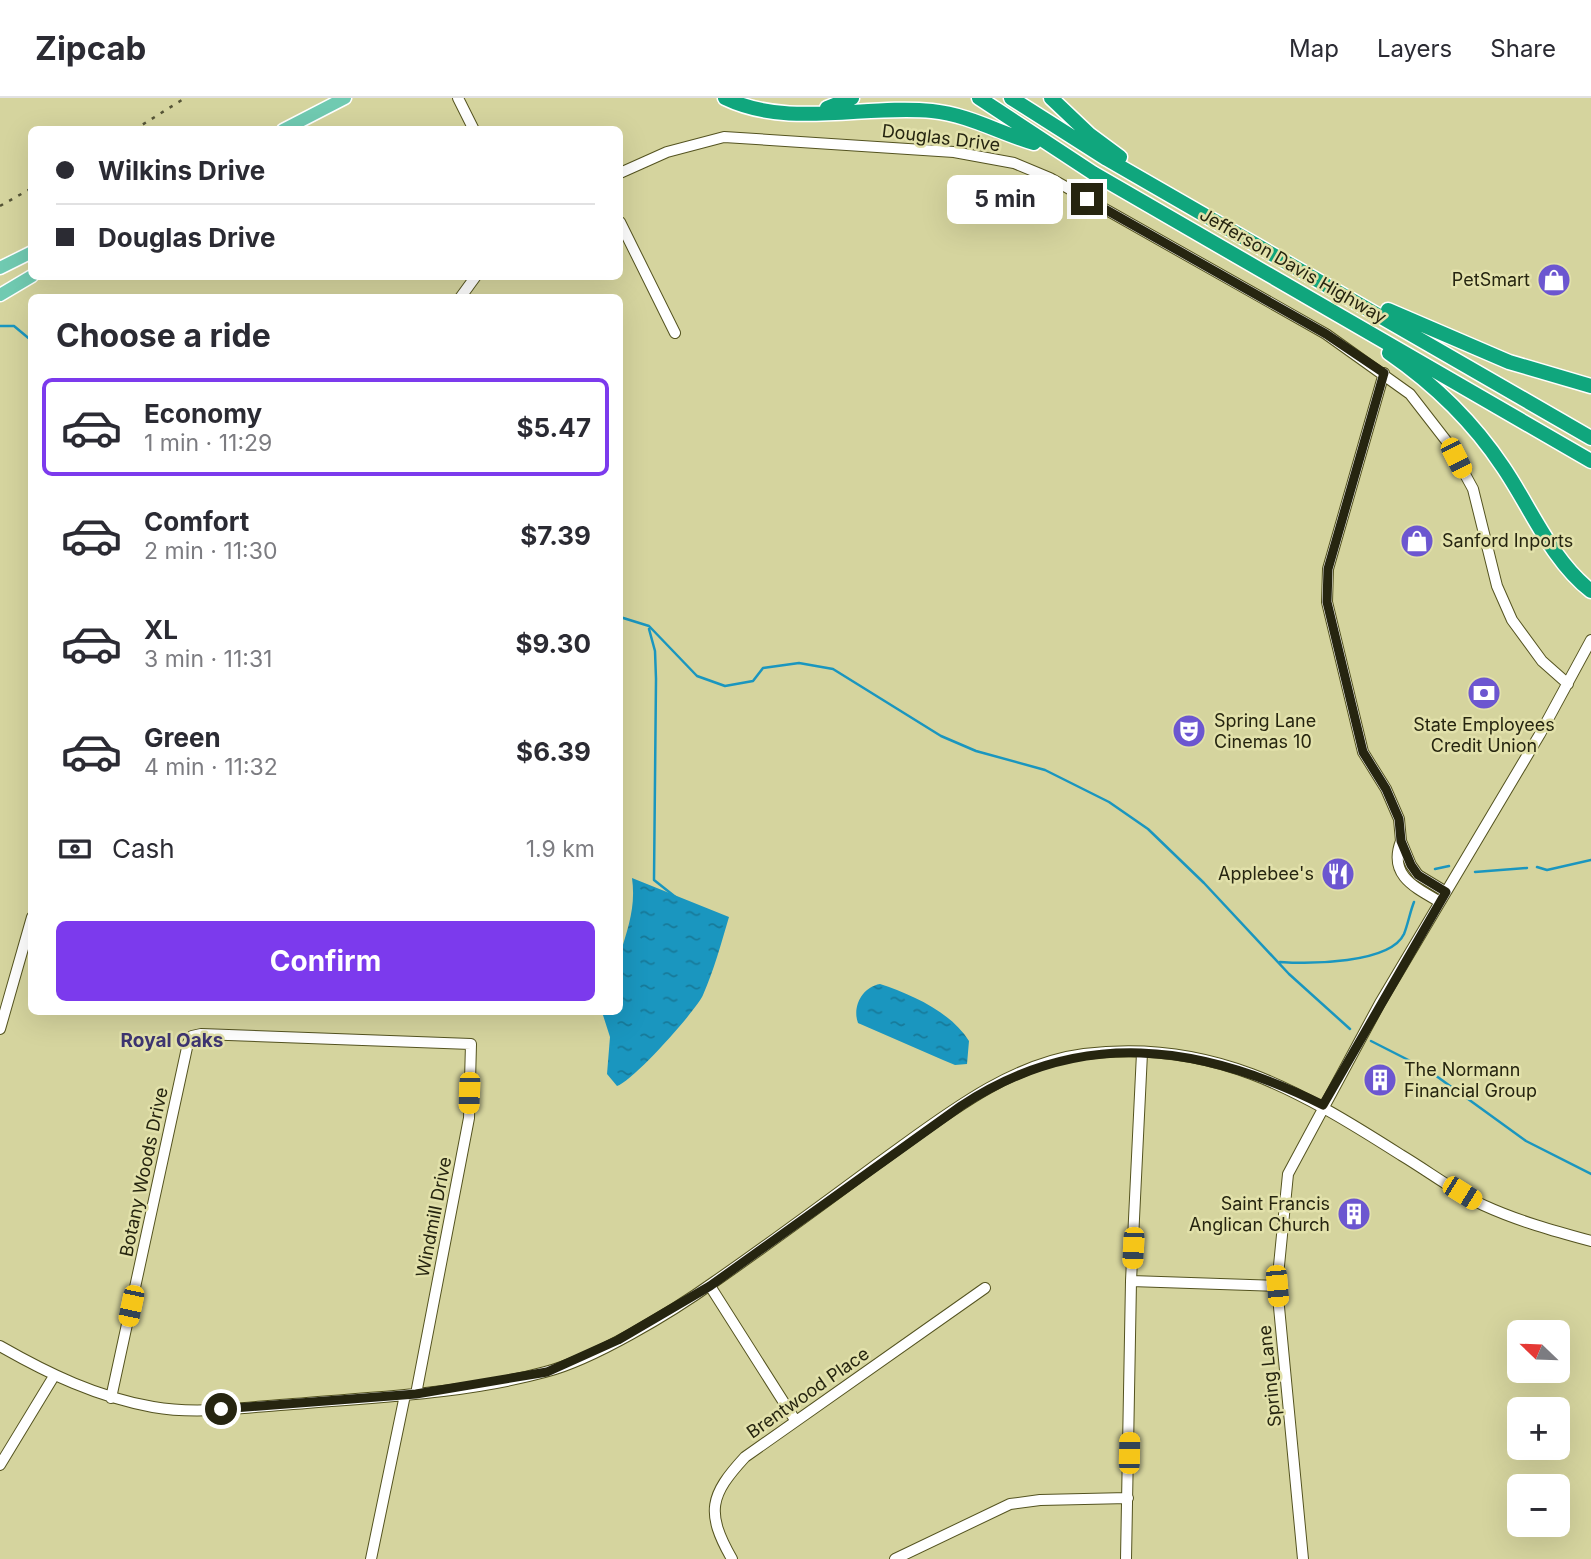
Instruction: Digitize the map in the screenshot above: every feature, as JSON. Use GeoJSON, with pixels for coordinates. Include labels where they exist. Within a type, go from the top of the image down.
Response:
{"type":"FeatureCollection","features":[{"type":"Feature","properties":{"kind":"highway"},"geometry":{"type":"LineString","coordinates":[[725,98],[769,111],[933,111],[972,119],[1052,148]]}},
{"type":"Feature","properties":{"kind":"highway"},"geometry":{"type":"LineString","coordinates":[[804,112],[834,106],[852,98]]}},
{"type":"Feature","properties":{"kind":"highway","name":"Jefferson Davis Highway"},"geometry":{"type":"LineString","coordinates":[[979,98],[1052,148],[1591,461]]}},
{"type":"Feature","properties":{"kind":"highway","name":"Jefferson Davis Highway"},"geometry":{"type":"LineString","coordinates":[[1011,98],[1137,176],[1591,438]]}},
{"type":"Feature","properties":{"kind":"highway"},"geometry":{"type":"LineString","coordinates":[[1051,98],[1089,134],[1123,159],[1137,176]]}},
{"type":"Feature","properties":{"kind":"highway"},"geometry":{"type":"LineString","coordinates":[[1331,288],[1508,362],[1591,386]]}},
{"type":"Feature","properties":{"kind":"highway"},"geometry":{"type":"LineString","coordinates":[[1365,331],[1378,346],[1442,395],[1474,429],[1503,467],[1569,569],[1591,591]]}},
{"type":"Feature","properties":{"kind":"main road"},"geometry":{"type":"LineString","coordinates":[[291,126],[345,98]]}},
{"type":"Feature","properties":{"kind":"main road"},"geometry":{"type":"LineString","coordinates":[[0,268],[28,254]]}},
{"type":"Feature","properties":{"kind":"main road"},"geometry":{"type":"LineString","coordinates":[[0,295],[28,278]]}},
{"type":"Feature","properties":{"kind":"street"},"geometry":{"type":"LineString","coordinates":[[458,98],[472,126]]}},
{"type":"Feature","properties":{"kind":"street","name":"Douglas Drive"},"geometry":{"type":"LineString","coordinates":[[623,172],[667,152],[724,137],[898,147],[987,156],[1033,171],[1083,197],[1326,334],[1410,394],[1448,443],[1473,489],[1497,586],[1512,620],[1542,661],[1568,684]]}},
{"type":"Feature","properties":{"kind":"street"},"geometry":{"type":"LineString","coordinates":[[623,228],[675,333]]}},
{"type":"Feature","properties":{"kind":"street"},"geometry":{"type":"LineString","coordinates":[[1384,373],[1358,456],[1325,585],[1363,752],[1386,789],[1399,819],[1401,841],[1418,875],[1446,892]]}},
{"type":"Feature","properties":{"kind":"street","name":"Spring Lane"},"geometry":{"type":"LineString","coordinates":[[1303,1559],[1277,1286],[1288,1174],[1323,1105],[1591,640]]}},
{"type":"Feature","properties":{"kind":"street"},"geometry":{"type":"LineString","coordinates":[[1401,841],[1396,853],[1401,874],[1410,885],[1440,902]]}},
{"type":"Feature","properties":{"kind":"street"},"geometry":{"type":"LineString","coordinates":[[0,1029],[28,931]]}},
{"type":"Feature","properties":{"kind":"street","name":"Windmill Drive"},"geometry":{"type":"LineString","coordinates":[[192,1036],[201,1034],[471,1044],[469,1118],[410,1395],[370,1559]]}},
{"type":"Feature","properties":{"kind":"street","name":"Botany Woods Drive"},"geometry":{"type":"LineString","coordinates":[[111,1398],[192,1036]]}},
{"type":"Feature","properties":{"kind":"street"},"geometry":{"type":"LineString","coordinates":[[1126,1559],[1131,1281],[1142,1053]]}},
{"type":"Feature","properties":{"kind":"street"},"geometry":{"type":"LineString","coordinates":[[0,1346],[54,1376],[111,1398],[159,1408],[221,1409],[410,1395],[547,1372],[618,1340],[710,1286],[984,1091],[1042,1064],[1084,1054],[1142,1053],[1211,1061],[1269,1078],[1323,1105],[1480,1204],[1533,1225],[1591,1241]]}},
{"type":"Feature","properties":{"kind":"street"},"geometry":{"type":"LineString","coordinates":[[1131,1281],[1277,1286]]}},
{"type":"Feature","properties":{"kind":"street"},"geometry":{"type":"LineString","coordinates":[[710,1286],[795,1420]]}},
{"type":"Feature","properties":{"kind":"street","name":"Brentwood Place"},"geometry":{"type":"LineString","coordinates":[[732,1559],[712,1510],[721,1483],[745,1457],[985,1288]]}},
{"type":"Feature","properties":{"kind":"street"},"geometry":{"type":"LineString","coordinates":[[0,1465],[54,1376]]}},
{"type":"Feature","properties":{"kind":"street"},"geometry":{"type":"LineString","coordinates":[[895,1559],[913,1555],[1010,1504],[1040,1500],[1128,1498]]}},
{"type":"Feature","properties":{"kind":"water"},"geometry":{"type":"Polygon","coordinates":[[[632,878],[729,917],[711,976],[698,1004],[649,1059],[617,1086],[607,1074],[610,1037],[603,1015],[623,1015],[623,944],[632,908],[632,878]]]}},
{"type":"Feature","properties":{"kind":"water"},"geometry":{"type":"Polygon","coordinates":[[[880,984],[929,1005],[952,1021],[969,1041],[967,1064],[955,1065],[858,1023],[856,1011],[860,999],[868,989],[880,984]]]}},
{"type":"Feature","properties":{"kind":"waterway"},"geometry":{"type":"LineString","coordinates":[[0,326],[14,326],[28,338]]}},
{"type":"Feature","properties":{"kind":"waterway"},"geometry":{"type":"LineString","coordinates":[[623,618],[649,626],[697,676],[725,686],[753,681],[763,668],[799,663],[833,669],[941,736],[976,751],[1045,770],[1109,802],[1148,829],[1204,883],[1289,974],[1350,1029]]}},
{"type":"Feature","properties":{"kind":"waterway"},"geometry":{"type":"LineString","coordinates":[[649,629],[655,651],[656,679],[654,880],[678,899]]}},
{"type":"Feature","properties":{"kind":"waterway"},"geometry":{"type":"LineString","coordinates":[[1537,867],[1547,870],[1591,860]]}},
{"type":"Feature","properties":{"kind":"waterway"},"geometry":{"type":"LineString","coordinates":[[1435,869],[1449,866]]}},
{"type":"Feature","properties":{"kind":"waterway"},"geometry":{"type":"LineString","coordinates":[[1475,872],[1527,868]]}},
{"type":"Feature","properties":{"kind":"waterway"},"geometry":{"type":"LineString","coordinates":[[1280,962],[1347,960],[1383,951],[1396,944],[1404,934],[1414,902]]}},
{"type":"Feature","properties":{"kind":"waterway"},"geometry":{"type":"LineString","coordinates":[[1371,1041],[1428,1070],[1526,1141],[1591,1174]]}},
{"type":"Feature","properties":{"kind":"railway"},"geometry":{"type":"LineString","coordinates":[[140,126],[185,98]]}},
{"type":"Feature","properties":{"kind":"railway"},"geometry":{"type":"LineString","coordinates":[[0,206],[28,190]]}},
{"type":"Feature","properties":{"kind":"place","name":"PetSmart"},"geometry":{"type":"Point","coordinates":[1554,280]}},
{"type":"Feature","properties":{"kind":"place","name":"Sanford Inports"},"geometry":{"type":"Point","coordinates":[1417,541]}},
{"type":"Feature","properties":{"kind":"place","name":"State Employees Credit Union"},"geometry":{"type":"Point","coordinates":[1484,693]}},
{"type":"Feature","properties":{"kind":"place","name":"Spring Lane Cinemas 10"},"geometry":{"type":"Point","coordinates":[1189,731]}},
{"type":"Feature","properties":{"kind":"place","name":"Applebee's"},"geometry":{"type":"Point","coordinates":[1338,874]}},
{"type":"Feature","properties":{"kind":"place","name":"The Normann Financial Group"},"geometry":{"type":"Point","coordinates":[1380,1080]}},
{"type":"Feature","properties":{"kind":"place","name":"Saint Francis Anglican Church"},"geometry":{"type":"Point","coordinates":[1354,1214]}},
{"type":"Feature","properties":{"kind":"district","name":"Royal Oaks"},"geometry":{"type":"Point","coordinates":[172,1040]}},
{"type":"Feature","properties":{"kind":"route"},"geometry":{"type":"LineString","coordinates":[[221,1409],[416,1394],[547,1372],[618,1340],[710,1286],[961,1106],[984,1091],[1042,1064],[1084,1054],[1142,1053],[1211,1061],[1269,1078],[1323,1105],[1446,892],[1418,875],[1411,865],[1409,854],[1401,841],[1399,819],[1386,789],[1363,752],[1327,602],[1325,585],[1328,569],[1358,456],[1384,373],[1326,334],[1087,199]]}}]}
